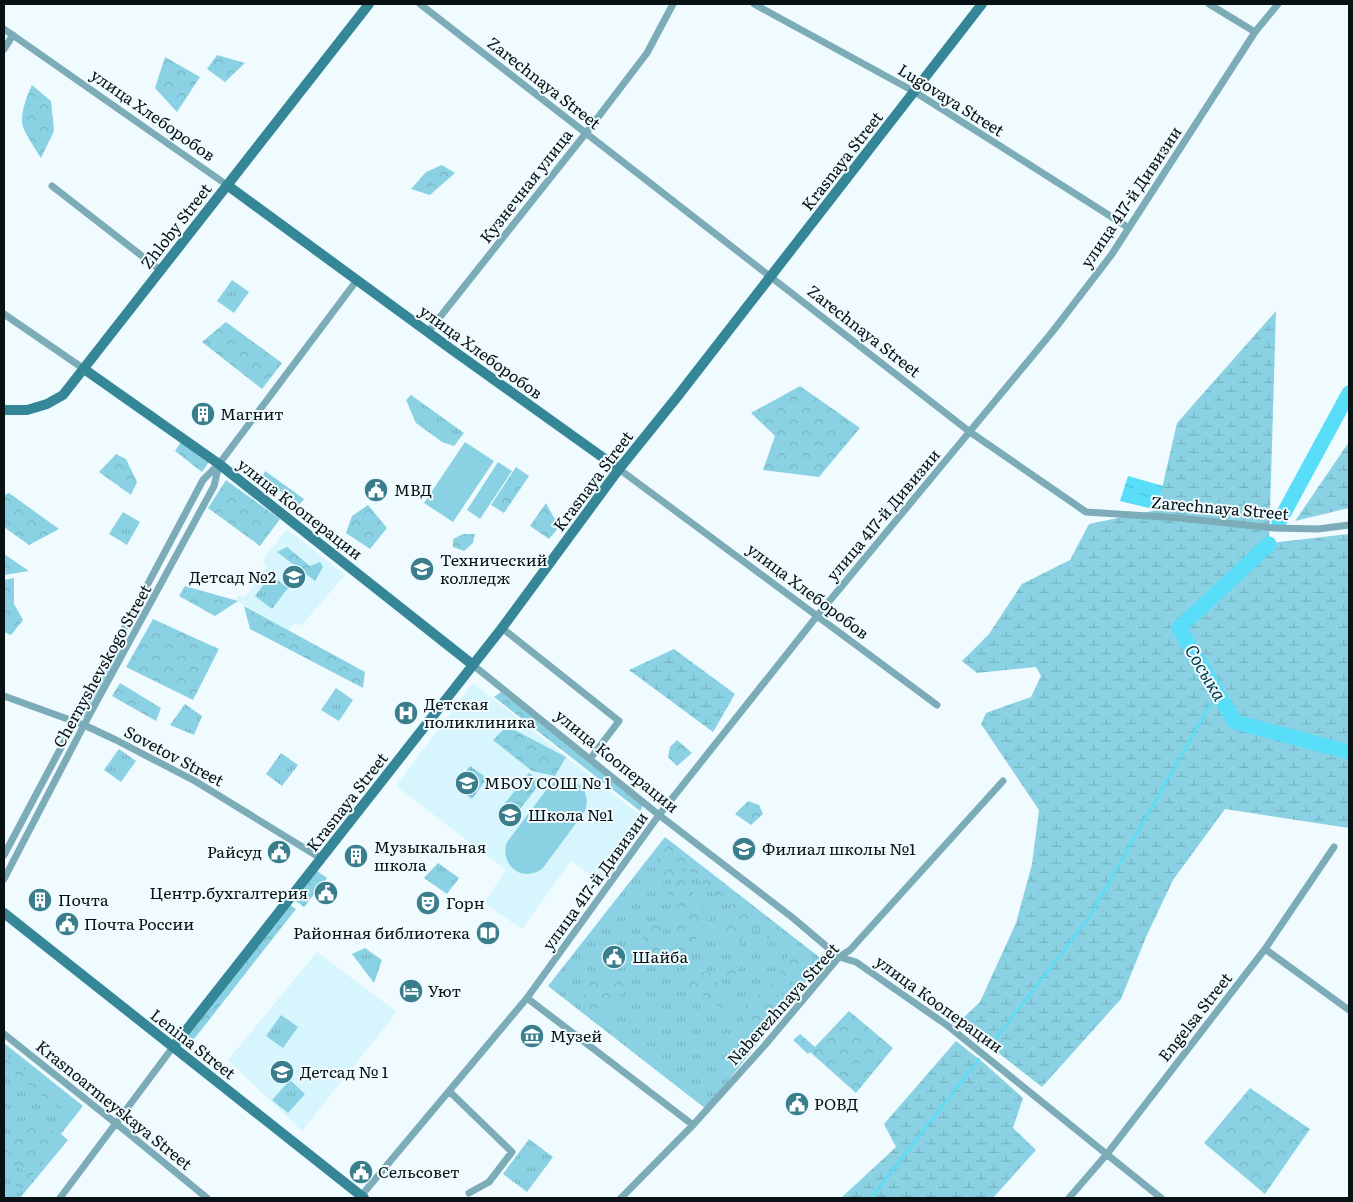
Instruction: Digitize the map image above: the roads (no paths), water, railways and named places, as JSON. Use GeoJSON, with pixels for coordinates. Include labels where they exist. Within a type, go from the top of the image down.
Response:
{"type":"FeatureCollection","features":[{"type":"Feature","properties":{"kind":"street","name":"Zhloby Street"},"geometry":{"type":"LineString","coordinates":[[4,410],[28,410],[47,404],[63,395],[370,4]]}},
{"type":"Feature","properties":{"kind":"street","name":"Zarechnaya Street"},"geometry":{"type":"LineString","coordinates":[[420,4],[970,432],[1086,512],[1179,518],[1274,528],[1318,529],[1349,525]]}},
{"type":"Feature","properties":{"kind":"street","name":"Кузнечная улица"},"geometry":{"type":"LineString","coordinates":[[428,332],[647,53],[673,4]]}},
{"type":"Feature","properties":{"kind":"street","name":"Lugovaya Street"},"geometry":{"type":"LineString","coordinates":[[754,4],[915,92],[1129,228]]}},
{"type":"Feature","properties":{"kind":"street","name":"Krasnaya Street"},"geometry":{"type":"LineString","coordinates":[[173,1047],[502,628],[619,469],[982,4]]}},
{"type":"Feature","properties":{"kind":"street"},"geometry":{"type":"LineString","coordinates":[[1209,4],[1255,32]]}},
{"type":"Feature","properties":{"kind":"street","name":"улица 417-й Дивизии"},"geometry":{"type":"LineString","coordinates":[[363,1197],[527,998],[659,815],[817,616],[1053,331],[1112,254],[1255,32],[1278,4]]}},
{"type":"Feature","properties":{"kind":"street","name":"улица Хлеборобов"},"geometry":{"type":"LineString","coordinates":[[4,29],[227,185],[619,469],[937,705]]}},
{"type":"Feature","properties":{"kind":"street"},"geometry":{"type":"LineString","coordinates":[[4,49],[13,35]]}},
{"type":"Feature","properties":{"kind":"street"},"geometry":{"type":"LineString","coordinates":[[52,186],[160,270]]}},
{"type":"Feature","properties":{"kind":"street","name":"Chernyshevskogo Street"},"geometry":{"type":"LineString","coordinates":[[4,855],[203,480],[219,464],[356,280]]}},
{"type":"Feature","properties":{"kind":"street","name":"улица Кооперации"},"geometry":{"type":"LineString","coordinates":[[4,314],[219,464],[659,815],[773,901],[839,957],[856,962],[948,1026],[1161,1198]]}},
{"type":"Feature","properties":{"kind":"street","name":"Chernyshevskogo Street"},"geometry":{"type":"LineString","coordinates":[[4,879],[84,725],[214,486],[219,464]]}},
{"type":"Feature","properties":{"kind":"street"},"geometry":{"type":"LineString","coordinates":[[502,628],[619,721],[590,759]]}},
{"type":"Feature","properties":{"kind":"street","name":"Sovetov Street"},"geometry":{"type":"LineString","coordinates":[[4,696],[84,725],[195,781],[322,859]]}},
{"type":"Feature","properties":{"kind":"street","name":"Naberezhnaya Street"},"geometry":{"type":"LineString","coordinates":[[621,1198],[693,1125],[839,957],[850,950],[1002,781]]}},
{"type":"Feature","properties":{"kind":"street","name":"Engelsa Street"},"geometry":{"type":"LineString","coordinates":[[1070,1198],[1107,1154],[1265,949],[1334,847]]}},
{"type":"Feature","properties":{"kind":"street","name":"Lenina Street"},"geometry":{"type":"LineString","coordinates":[[4,913],[363,1197]]}},
{"type":"Feature","properties":{"kind":"street"},"geometry":{"type":"LineString","coordinates":[[1265,949],[1349,1010]]}},
{"type":"Feature","properties":{"kind":"street"},"geometry":{"type":"LineString","coordinates":[[527,998],[693,1125]]}},
{"type":"Feature","properties":{"kind":"street","name":"Krasnoarmeyskaya Street"},"geometry":{"type":"LineString","coordinates":[[4,1034],[207,1198]]}},
{"type":"Feature","properties":{"kind":"street"},"geometry":{"type":"LineString","coordinates":[[60,1198],[173,1047]]}},
{"type":"Feature","properties":{"kind":"street"},"geometry":{"type":"LineString","coordinates":[[449,1092],[512,1152],[489,1182],[469,1193]]}},
{"type":"Feature","properties":{"kind":"water"},"geometry":{"type":"Polygon","coordinates":[[[1128,476],[1163,486],[1157,510],[1120,501],[1128,476]]]}},
{"type":"Feature","properties":{"kind":"waterway","name":"Сосыка"},"geometry":{"type":"LineString","coordinates":[[1279,522],[1349,393]]}},
{"type":"Feature","properties":{"kind":"waterway","name":"Сосыка"},"geometry":{"type":"LineString","coordinates":[[1269,544],[1179,628],[1235,722],[1349,752]]}},
{"type":"Feature","properties":{"kind":"waterway"},"geometry":{"type":"LineString","coordinates":[[990,1046],[1088,919],[1217,693]]}},
{"type":"Feature","properties":{"kind":"waterway"},"geometry":{"type":"LineString","coordinates":[[871,1198],[979,1059]]}},
{"type":"Feature","properties":{"kind":"place","name":"Магнит"},"geometry":{"type":"Point","coordinates":[203,414]}},
{"type":"Feature","properties":{"kind":"place","name":"МВД"},"geometry":{"type":"Point","coordinates":[376,490]}},
{"type":"Feature","properties":{"kind":"place","name":"Технический колледж"},"geometry":{"type":"Point","coordinates":[422,569]}},
{"type":"Feature","properties":{"kind":"place","name":"Детсад №2"},"geometry":{"type":"Point","coordinates":[294,577]}},
{"type":"Feature","properties":{"kind":"place","name":"Детская поликлиника"},"geometry":{"type":"Point","coordinates":[406,713]}},
{"type":"Feature","properties":{"kind":"place","name":"МБОУ СОШ № 1"},"geometry":{"type":"Point","coordinates":[467,783]}},
{"type":"Feature","properties":{"kind":"place","name":"Школа №1"},"geometry":{"type":"Point","coordinates":[510,815]}},
{"type":"Feature","properties":{"kind":"place","name":"Филиал школы №1"},"geometry":{"type":"Point","coordinates":[744,849]}},
{"type":"Feature","properties":{"kind":"place","name":"Райсуд"},"geometry":{"type":"Point","coordinates":[279,852]}},
{"type":"Feature","properties":{"kind":"place","name":"Музыкальная школа"},"geometry":{"type":"Point","coordinates":[356,856]}},
{"type":"Feature","properties":{"kind":"place","name":"Центр.бухгалтерия"},"geometry":{"type":"Point","coordinates":[326,893]}},
{"type":"Feature","properties":{"kind":"place","name":"Почта"},"geometry":{"type":"Point","coordinates":[40,900]}},
{"type":"Feature","properties":{"kind":"place","name":"Горн"},"geometry":{"type":"Point","coordinates":[428,903]}},
{"type":"Feature","properties":{"kind":"place","name":"Почта России"},"geometry":{"type":"Point","coordinates":[67,924]}},
{"type":"Feature","properties":{"kind":"place","name":"Районная библиотека"},"geometry":{"type":"Point","coordinates":[488,933]}},
{"type":"Feature","properties":{"kind":"place","name":"Шайба"},"geometry":{"type":"Point","coordinates":[614,957]}},
{"type":"Feature","properties":{"kind":"place","name":"Уют"},"geometry":{"type":"Point","coordinates":[411,991]}},
{"type":"Feature","properties":{"kind":"place","name":"Музей"},"geometry":{"type":"Point","coordinates":[532,1036]}},
{"type":"Feature","properties":{"kind":"place","name":"Детсад № 1"},"geometry":{"type":"Point","coordinates":[282,1072]}},
{"type":"Feature","properties":{"kind":"place","name":"РОВД"},"geometry":{"type":"Point","coordinates":[797,1104]}},
{"type":"Feature","properties":{"kind":"place","name":"Сельсовет"},"geometry":{"type":"Point","coordinates":[361,1172]}}]}
